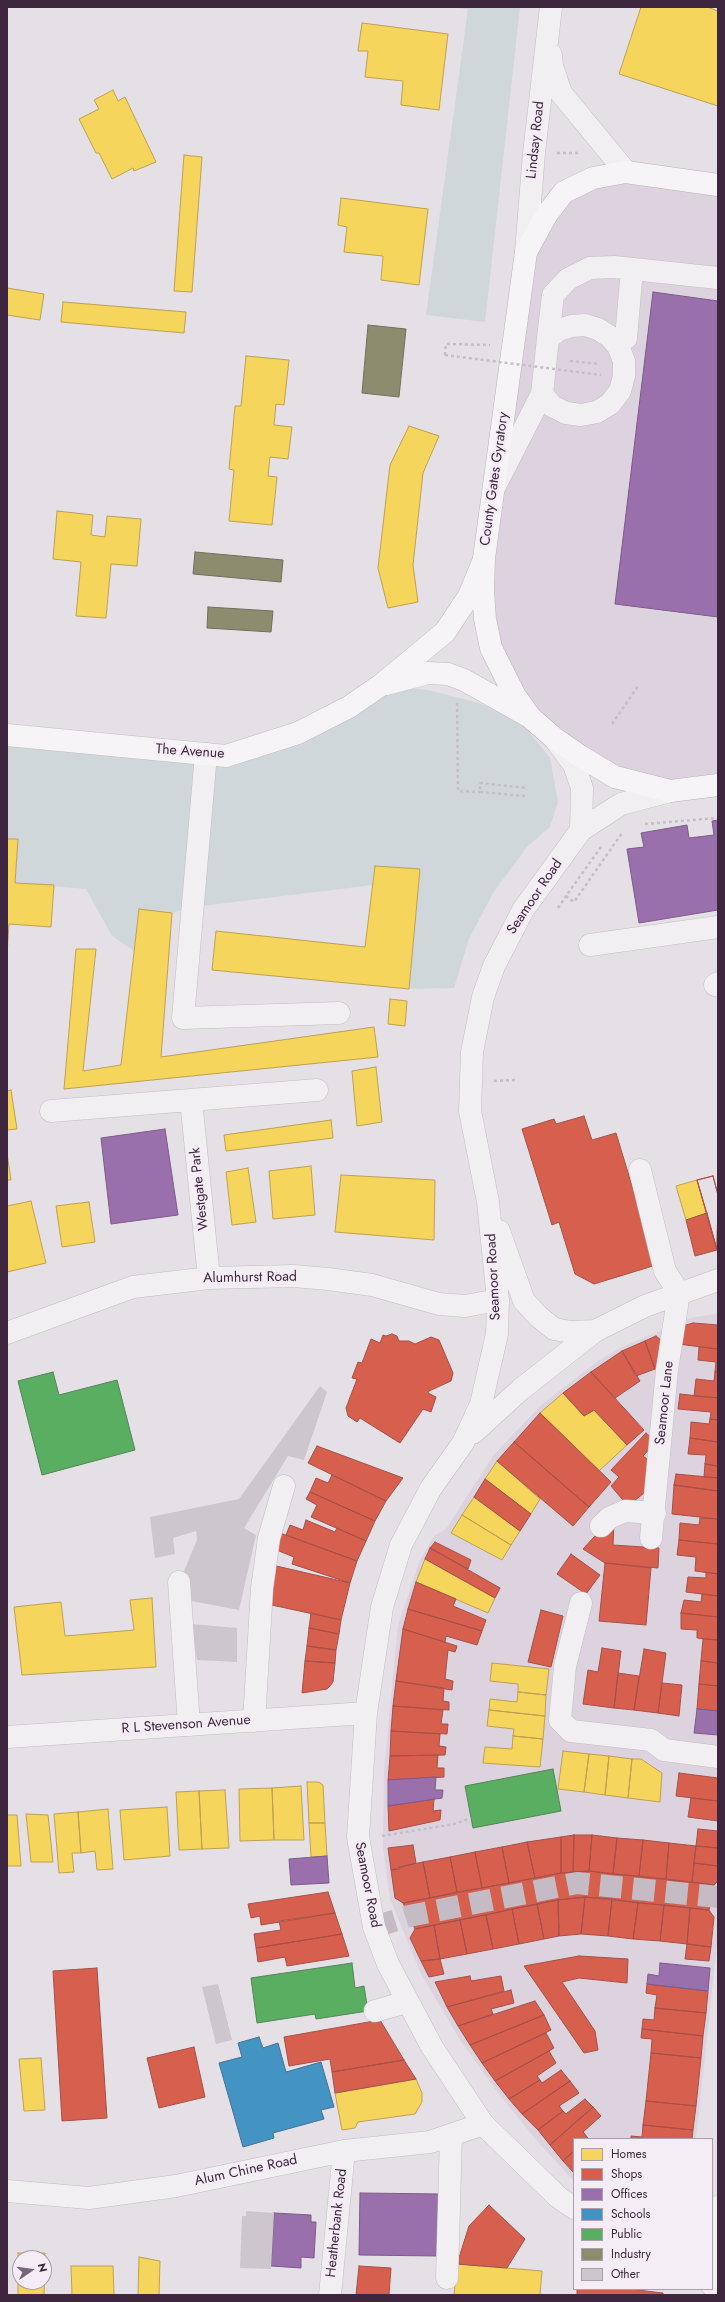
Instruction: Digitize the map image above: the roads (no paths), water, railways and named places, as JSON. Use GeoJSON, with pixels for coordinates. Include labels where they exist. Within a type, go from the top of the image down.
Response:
{"type":"FeatureCollection","features":[{"type":"Feature","properties":{"kind":"main road","name":"County Gates Gyratory"},"geometry":{"type":"LineString","coordinates":[[718,185],[626,172],[594,178],[564,192],[547,214],[526,252],[484,558],[485,619],[491,648],[515,696],[530,717],[554,738],[614,777],[670,791],[718,785]]}},
{"type":"Feature","properties":{"kind":"main road","name":"The Avenue"},"geometry":{"type":"LineString","coordinates":[[7,735],[226,756],[298,733],[349,707],[381,685],[453,623],[469,596],[484,558]]}},
{"type":"Feature","properties":{"kind":"main road","name":"The Avenue"},"geometry":{"type":"LineString","coordinates":[[381,685],[428,673],[448,674],[457,677],[530,717]]}},
{"type":"Feature","properties":{"kind":"street","name":"Lindsay Road"},"geometry":{"type":"LineString","coordinates":[[550,17],[552,66],[561,93],[626,172]]}},
{"type":"Feature","properties":{"kind":"street","name":"Lindsay Road"},"geometry":{"type":"LineString","coordinates":[[526,252],[534,153],[550,17]]}},
{"type":"Feature","properties":{"kind":"street"},"geometry":{"type":"LineString","coordinates":[[494,489],[542,394],[553,295],[568,279],[582,271],[598,266],[718,278]]}},
{"type":"Feature","properties":{"kind":"street"},"geometry":{"type":"LineString","coordinates":[[626,338],[632,269]]}},
{"type":"Feature","properties":{"kind":"street"},"geometry":{"type":"LineString","coordinates":[[542,394],[552,406],[566,413],[581,415],[597,412],[610,404],[620,391],[624,376],[624,361],[618,346],[609,336],[598,329],[585,325],[572,326],[559,330],[547,348]]}},
{"type":"Feature","properties":{"kind":"street"},"geometry":{"type":"LineString","coordinates":[[554,738],[574,765],[582,788],[581,830]]}},
{"type":"Feature","properties":{"kind":"street"},"geometry":{"type":"LineString","coordinates":[[206,754],[183,1018],[339,1013]]}},
{"type":"Feature","properties":{"kind":"street","name":"Seamoor Road"},"geometry":{"type":"LineString","coordinates":[[573,2207],[558,2197],[483,2124],[432,2047],[388,1964],[374,1927],[358,1837],[366,1713],[382,1607],[401,1545],[431,1488],[463,1443],[481,1404],[491,1367],[496,1334],[498,1300],[488,1202],[470,1111],[472,1052],[482,997],[498,959],[523,910],[581,830],[621,804],[670,791]]}},
{"type":"Feature","properties":{"kind":"street"},"geometry":{"type":"LineString","coordinates":[[590,945],[718,927]]}},
{"type":"Feature","properties":{"kind":"street"},"geometry":{"type":"LineString","coordinates":[[51,1111],[317,1090]]}},
{"type":"Feature","properties":{"kind":"street","name":"Westgate Park"},"geometry":{"type":"LineString","coordinates":[[191,1100],[209,1278]]}},
{"type":"Feature","properties":{"kind":"street"},"geometry":{"type":"LineString","coordinates":[[640,1170],[666,1271],[679,1293]]}},
{"type":"Feature","properties":{"kind":"street","name":"Seamoor Road"},"geometry":{"type":"LineString","coordinates":[[488,1202],[524,1301],[538,1317],[554,1329],[571,1332],[595,1331]]}},
{"type":"Feature","properties":{"kind":"street","name":"Alumhurst Road"},"geometry":{"type":"LineString","coordinates":[[7,1333],[133,1287],[209,1278],[294,1276],[328,1279],[372,1285],[439,1304],[465,1306],[498,1300]]}},
{"type":"Feature","properties":{"kind":"street","name":"Seamoor Road"},"geometry":{"type":"LineString","coordinates":[[463,1443],[520,1390],[595,1331],[645,1306],[718,1280]]}},
{"type":"Feature","properties":{"kind":"street","name":"Seamoor Lane"},"geometry":{"type":"LineString","coordinates":[[651,1538],[655,1513],[667,1370],[679,1293]]}},
{"type":"Feature","properties":{"kind":"street"},"geometry":{"type":"LineString","coordinates":[[254,1721],[262,1588],[269,1538],[284,1486]]}},
{"type":"Feature","properties":{"kind":"street"},"geometry":{"type":"LineString","coordinates":[[601,1526],[609,1518],[625,1511],[655,1513]]}},
{"type":"Feature","properties":{"kind":"street"},"geometry":{"type":"LineString","coordinates":[[180,1582],[189,1725]]}},
{"type":"Feature","properties":{"kind":"street"},"geometry":{"type":"LineString","coordinates":[[581,1603],[566,1666],[560,1720],[571,1731],[651,1740],[664,1750],[718,1757]]}},
{"type":"Feature","properties":{"kind":"street","name":"R L Stevenson Avenue"},"geometry":{"type":"LineString","coordinates":[[7,1737],[366,1713]]}},
{"type":"Feature","properties":{"kind":"street"},"geometry":{"type":"LineString","coordinates":[[375,2011],[407,2002]]}},
{"type":"Feature","properties":{"kind":"street","name":"Alum Chine Road"},"geometry":{"type":"LineString","coordinates":[[7,2191],[89,2198],[176,2186],[344,2151],[430,2142],[483,2124]]}},
{"type":"Feature","properties":{"kind":"street"},"geometry":{"type":"LineString","coordinates":[[447,2278],[451,2135]]}},
{"type":"Feature","properties":{"kind":"street","name":"Heatherbank Road"},"geometry":{"type":"LineString","coordinates":[[330,2295],[344,2151]]}},
{"type":"Feature","properties":{"kind":"street"},"geometry":{"type":"LineString","coordinates":[[713,2275],[718,2227]]}},
{"type":"Feature","properties":{"kind":"tunnel"},"geometry":{"type":"LineString","coordinates":[[374,1927],[409,1916],[577,1883],[718,1897]]}}]}
